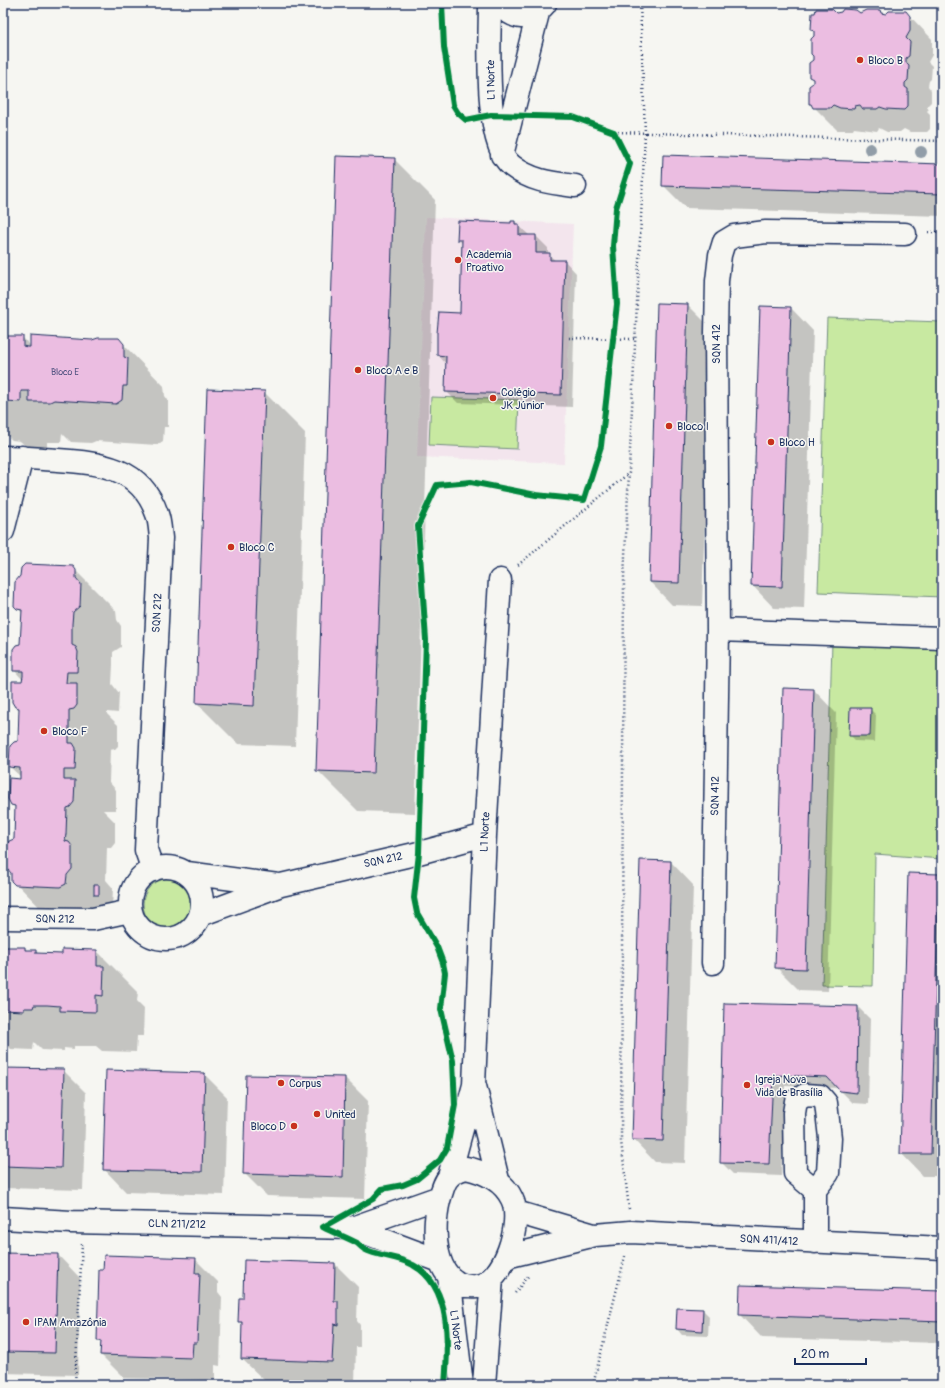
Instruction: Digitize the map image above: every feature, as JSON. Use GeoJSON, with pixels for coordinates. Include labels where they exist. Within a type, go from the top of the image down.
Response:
{"type":"FeatureCollection","features":[{"type":"Feature","properties":{"kind":"street","name":"L1 Norte"},"geometry":{"type":"LineString","coordinates":[[490,3],[491,115],[502,155],[511,166],[528,176],[543,182],[575,186]]}},
{"type":"Feature","properties":{"kind":"street"},"geometry":{"type":"LineString","coordinates":[[497,3],[504,10],[517,17],[528,17],[542,8]]}},
{"type":"Feature","properties":{"kind":"street"},"geometry":{"type":"LineString","coordinates":[[502,155],[542,8]]}},
{"type":"Feature","properties":{"kind":"street","name":"SQN 412"},"geometry":{"type":"LineString","coordinates":[[713,963],[718,630],[716,332],[720,255],[724,242],[734,236],[766,232],[905,234]]}},
{"type":"Feature","properties":{"kind":"street","name":"SQN 212"},"geometry":{"type":"LineString","coordinates":[[3,531],[12,457],[95,463],[116,469],[129,476],[146,493],[157,515],[161,538],[146,850],[153,870]]}},
{"type":"Feature","properties":{"kind":"street","name":"L1 Norte"},"geometry":{"type":"LineString","coordinates":[[449,1177],[474,1085],[485,835],[500,580]]}},
{"type":"Feature","properties":{"kind":"street"},"geometry":{"type":"LineString","coordinates":[[718,630],[942,638]]}},
{"type":"Feature","properties":{"kind":"street","name":"SQN 212"},"geometry":{"type":"LineString","coordinates":[[200,915],[282,885],[419,853],[485,835]]}},
{"type":"Feature","properties":{"kind":"street"},"geometry":{"type":"LineString","coordinates":[[164,867],[176,868],[187,874],[195,882],[201,892],[202,904],[200,915],[195,926],[186,934],[176,938],[164,940],[153,937],[142,931],[135,922],[130,911],[130,901],[137,882],[144,874],[164,867]]}},
{"type":"Feature","properties":{"kind":"street","name":"SQN 212"},"geometry":{"type":"LineString","coordinates":[[187,874],[282,885]]}},
{"type":"Feature","properties":{"kind":"street","name":"SQN 212"},"geometry":{"type":"LineString","coordinates":[[3,918],[93,919],[130,911]]}},
{"type":"Feature","properties":{"kind":"street","name":"L1 Norte"},"geometry":{"type":"LineString","coordinates":[[474,1085],[498,1180]]}},
{"type":"Feature","properties":{"kind":"street"},"geometry":{"type":"LineString","coordinates":[[466,1168],[480,1171],[498,1180],[512,1199],[516,1212],[513,1233],[506,1257],[492,1278],[478,1286],[468,1286],[444,1269],[435,1229],[440,1197],[449,1177],[455,1171],[466,1168]]}},
{"type":"Feature","properties":{"kind":"street"},"geometry":{"type":"LineString","coordinates":[[815,1190],[815,1242]]}},
{"type":"Feature","properties":{"kind":"street","name":"CLN 211/212"},"geometry":{"type":"LineString","coordinates":[[3,1218],[83,1222],[352,1228],[440,1197]]}},
{"type":"Feature","properties":{"kind":"street","name":"SQN 411/412"},"geometry":{"type":"LineString","coordinates":[[516,1212],[595,1235]]}},
{"type":"Feature","properties":{"kind":"street","name":"CLN 211/212"},"geometry":{"type":"LineString","coordinates":[[352,1228],[444,1269]]}},
{"type":"Feature","properties":{"kind":"street","name":"SQN 411/412"},"geometry":{"type":"LineString","coordinates":[[506,1257],[595,1235],[631,1232],[942,1248]]}},
{"type":"Feature","properties":{"kind":"street","name":"L1 Norte"},"geometry":{"type":"LineString","coordinates":[[444,1269],[462,1385]]}},
{"type":"Feature","properties":{"kind":"street"},"geometry":{"type":"LineString","coordinates":[[484,1385],[492,1278]]}},
{"type":"Feature","properties":{"kind":"path"},"geometry":{"type":"LineString","coordinates":[[593,1385],[631,1232],[621,1141],[624,578],[645,133],[640,3]]}},
{"type":"Feature","properties":{"kind":"path"},"geometry":{"type":"LineString","coordinates":[[607,130],[614,132],[941,141],[942,110]]}},
{"type":"Feature","properties":{"kind":"path"},"geometry":{"type":"LineString","coordinates":[[614,132],[617,139]]}},
{"type":"Feature","properties":{"kind":"path"},"geometry":{"type":"LineString","coordinates":[[613,346],[614,332]]}},
{"type":"Feature","properties":{"kind":"path"},"geometry":{"type":"LineString","coordinates":[[569,338],[635,339]]}},
{"type":"Feature","properties":{"kind":"path"},"geometry":{"type":"LineString","coordinates":[[500,580],[629,473]]}},
{"type":"Feature","properties":{"kind":"path"},"geometry":{"type":"LineString","coordinates":[[75,1385],[83,1222]]}},
{"type":"Feature","properties":{"kind":"path"},"geometry":{"type":"LineString","coordinates":[[513,1296],[531,1273]]}},
{"type":"Feature","properties":{"kind":"shaded area","name":"Colégio JK Júnior"},"geometry":{"type":"Polygon","coordinates":[[[426,217],[573,224],[564,463],[417,457],[426,217]]]}},
{"type":"Feature","properties":{"kind":"green space"},"geometry":{"type":"Polygon","coordinates":[[[827,318],[942,322],[942,597],[818,592],[827,318]]]}},
{"type":"Feature","properties":{"kind":"green space"},"geometry":{"type":"Polygon","coordinates":[[[431,397],[519,400],[517,449],[429,445],[431,397]]]}},
{"type":"Feature","properties":{"kind":"green space"},"geometry":{"type":"Polygon","coordinates":[[[832,642],[942,647],[942,859],[875,854],[873,986],[822,985],[832,642]]]}},
{"type":"Feature","properties":{"kind":"green space"},"geometry":{"type":"Polygon","coordinates":[[[163,879],[173,879],[186,886],[193,899],[193,909],[186,922],[173,929],[163,929],[154,925],[147,918],[143,909],[143,899],[147,890],[154,883],[163,879]]]}},
{"type":"Feature","properties":{"kind":"building","name":"Bloco B"},"geometry":{"type":"Polygon","coordinates":[[[816,9],[832,9],[836,13],[841,12],[843,9],[856,10],[860,13],[866,10],[880,10],[881,13],[886,14],[889,11],[906,11],[910,16],[910,31],[906,38],[910,42],[909,56],[906,58],[906,63],[909,66],[908,80],[905,83],[905,87],[908,89],[908,106],[904,110],[886,109],[880,107],[877,109],[863,109],[860,105],[855,106],[854,109],[840,108],[833,105],[830,108],[813,108],[811,104],[809,104],[809,86],[813,83],[813,79],[809,77],[809,63],[813,60],[813,56],[811,54],[811,39],[814,36],[814,31],[811,30],[812,13],[815,13],[816,9]]]}},
{"type":"Feature","properties":{"kind":"building"},"geometry":{"type":"Polygon","coordinates":[[[663,155],[942,164],[941,194],[662,186],[663,155]]]}},
{"type":"Feature","properties":{"kind":"building","name":"Bloco A e B"},"geometry":{"type":"Polygon","coordinates":[[[336,156],[395,158],[374,773],[316,771],[336,156]]]}},
{"type":"Feature","properties":{"kind":"building"},"geometry":{"type":"Polygon","coordinates":[[[458,221],[511,223],[511,221],[515,221],[515,224],[519,224],[519,235],[536,235],[536,253],[550,253],[550,260],[565,260],[561,395],[445,392],[446,356],[437,355],[437,333],[439,312],[460,313],[462,240],[457,240],[458,221]]]}},
{"type":"Feature","properties":{"kind":"building"},"geometry":{"type":"Polygon","coordinates":[[[941,268],[942,300],[940,300],[941,268]]]}},
{"type":"Feature","properties":{"kind":"building","name":"Bloco I"},"geometry":{"type":"Polygon","coordinates":[[[657,303],[688,304],[679,583],[649,582],[657,303]]]}},
{"type":"Feature","properties":{"kind":"building","name":"Bloco H"},"geometry":{"type":"Polygon","coordinates":[[[760,306],[791,307],[782,587],[751,586],[760,306]]]}},
{"type":"Feature","properties":{"kind":"building","name":"Bloco E"},"geometry":{"type":"Polygon","coordinates":[[[3,336],[23,336],[23,346],[27,347],[30,347],[30,336],[92,340],[98,338],[119,338],[124,344],[124,357],[128,358],[127,386],[123,386],[122,400],[116,404],[54,400],[50,402],[29,402],[29,391],[21,391],[21,402],[6,401],[6,408],[3,408],[3,336]]]}},
{"type":"Feature","properties":{"kind":"building","name":"Bloco C"},"geometry":{"type":"Polygon","coordinates":[[[207,389],[265,391],[254,706],[196,703],[207,389]]]}},
{"type":"Feature","properties":{"kind":"building","name":"Bloco F"},"geometry":{"type":"Polygon","coordinates":[[[25,564],[73,566],[76,570],[76,578],[81,584],[80,606],[73,612],[72,624],[72,645],[76,647],[78,652],[77,672],[67,672],[66,683],[77,683],[77,705],[74,709],[69,710],[69,743],[73,743],[76,748],[75,770],[64,770],[64,780],[75,780],[74,802],[67,808],[65,841],[69,842],[72,846],[72,869],[67,875],[66,884],[60,887],[15,885],[11,881],[11,873],[6,867],[7,845],[9,841],[14,839],[15,806],[11,805],[8,799],[9,778],[20,779],[20,768],[9,767],[10,746],[14,742],[18,741],[19,708],[15,707],[12,702],[12,681],[22,681],[23,676],[23,671],[13,671],[13,649],[16,645],[20,644],[22,610],[17,609],[14,606],[15,582],[20,576],[21,568],[25,564]]]}},
{"type":"Feature","properties":{"kind":"building"},"geometry":{"type":"Polygon","coordinates":[[[783,688],[814,689],[806,969],[775,968],[783,688]]]}},
{"type":"Feature","properties":{"kind":"building"},"geometry":{"type":"Polygon","coordinates":[[[850,708],[871,708],[870,736],[849,736],[850,708]]]}},
{"type":"Feature","properties":{"kind":"building"},"geometry":{"type":"Polygon","coordinates":[[[640,860],[671,861],[663,1141],[632,1140],[640,860]]]}},
{"type":"Feature","properties":{"kind":"building"},"geometry":{"type":"Polygon","coordinates":[[[908,873],[939,874],[931,1154],[900,1154],[908,873]]]}},
{"type":"Feature","properties":{"kind":"building"},"geometry":{"type":"Polygon","coordinates":[[[94,885],[99,885],[99,895],[94,895],[94,885]]]}},
{"type":"Feature","properties":{"kind":"building"},"geometry":{"type":"Polygon","coordinates":[[[3,947],[25,947],[25,950],[36,950],[36,953],[62,954],[62,949],[97,950],[97,966],[104,966],[103,996],[96,995],[96,1012],[60,1011],[60,1006],[47,1005],[34,1005],[33,1008],[24,1008],[24,1011],[3,1010],[3,947]]]}},
{"type":"Feature","properties":{"kind":"building","name":"Igreja Nova Vida de Brasília"},"geometry":{"type":"Polygon","coordinates":[[[724,1003],[858,1006],[857,1093],[840,1091],[827,1077],[773,1075],[769,1164],[720,1163],[724,1003]]]}},
{"type":"Feature","properties":{"kind":"building"},"geometry":{"type":"Polygon","coordinates":[[[3,1068],[64,1069],[61,1168],[3,1166],[3,1068]]]}},
{"type":"Feature","properties":{"kind":"building"},"geometry":{"type":"Polygon","coordinates":[[[106,1070],[205,1073],[202,1172],[103,1170],[106,1070]]]}},
{"type":"Feature","properties":{"kind":"building","name":"Bloco D"},"geometry":{"type":"Polygon","coordinates":[[[246,1075],[345,1077],[343,1177],[243,1174],[246,1075]]]}},
{"type":"Feature","properties":{"kind":"building"},"geometry":{"type":"Polygon","coordinates":[[[3,1253],[58,1254],[55,1353],[3,1352],[3,1253]]]}},
{"type":"Feature","properties":{"kind":"building"},"geometry":{"type":"Polygon","coordinates":[[[104,1255],[196,1258],[195,1273],[200,1273],[197,1343],[193,1343],[192,1358],[100,1355],[101,1341],[97,1341],[99,1270],[103,1270],[104,1255]]]}},
{"type":"Feature","properties":{"kind":"building"},"geometry":{"type":"Polygon","coordinates":[[[244,1260],[335,1263],[334,1301],[338,1301],[338,1325],[334,1324],[332,1362],[241,1359],[242,1322],[238,1322],[239,1298],[243,1298],[244,1260]]]}},
{"type":"Feature","properties":{"kind":"building"},"geometry":{"type":"Polygon","coordinates":[[[740,1285],[942,1291],[942,1322],[739,1315],[740,1285]]]}},
{"type":"Feature","properties":{"kind":"building"},"geometry":{"type":"Polygon","coordinates":[[[677,1308],[703,1309],[702,1331],[676,1329],[677,1308]]]}},
{"type":"Feature","properties":{"kind":"cycle path"},"geometry":{"type":"LineString","coordinates":[[442,3],[444,47],[453,105],[458,113],[466,120],[491,115],[573,117],[614,132],[630,164],[616,208],[613,246],[617,304],[601,446],[584,500],[536,495],[471,482],[437,485],[418,526],[426,640],[419,853],[414,898],[417,913],[437,947],[445,973],[441,1009],[453,1061],[455,1105],[447,1148],[440,1160],[417,1179],[403,1185],[382,1189],[373,1199],[323,1227],[357,1243],[370,1252],[407,1262],[426,1275],[435,1288],[441,1302],[445,1319],[447,1336],[445,1385]]}},
{"type":"Feature","properties":{"kind":"place","name":"Bloco B"},"geometry":{"type":"Point","coordinates":[860,60]}},
{"type":"Feature","properties":{"kind":"place","name":"Academia Proativo"},"geometry":{"type":"Point","coordinates":[458,260]}},
{"type":"Feature","properties":{"kind":"place","name":"Bloco A e B"},"geometry":{"type":"Point","coordinates":[358,370]}},
{"type":"Feature","properties":{"kind":"place","name":"Colégio JK Júnior"},"geometry":{"type":"Point","coordinates":[493,398]}},
{"type":"Feature","properties":{"kind":"place","name":"Bloco I"},"geometry":{"type":"Point","coordinates":[669,426]}},
{"type":"Feature","properties":{"kind":"place","name":"Bloco H"},"geometry":{"type":"Point","coordinates":[771,442]}},
{"type":"Feature","properties":{"kind":"place","name":"Bloco C"},"geometry":{"type":"Point","coordinates":[231,547]}},
{"type":"Feature","properties":{"kind":"place","name":"Bloco F"},"geometry":{"type":"Point","coordinates":[44,731]}},
{"type":"Feature","properties":{"kind":"place","name":"Corpus"},"geometry":{"type":"Point","coordinates":[281,1083]}},
{"type":"Feature","properties":{"kind":"place","name":"Igreja Nova Vida de Brasília"},"geometry":{"type":"Point","coordinates":[747,1085]}},
{"type":"Feature","properties":{"kind":"place","name":"United"},"geometry":{"type":"Point","coordinates":[317,1114]}},
{"type":"Feature","properties":{"kind":"place","name":"Bloco D"},"geometry":{"type":"Point","coordinates":[294,1126]}},
{"type":"Feature","properties":{"kind":"place","name":"IPAM Amazônia"},"geometry":{"type":"Point","coordinates":[26,1322]}}]}
